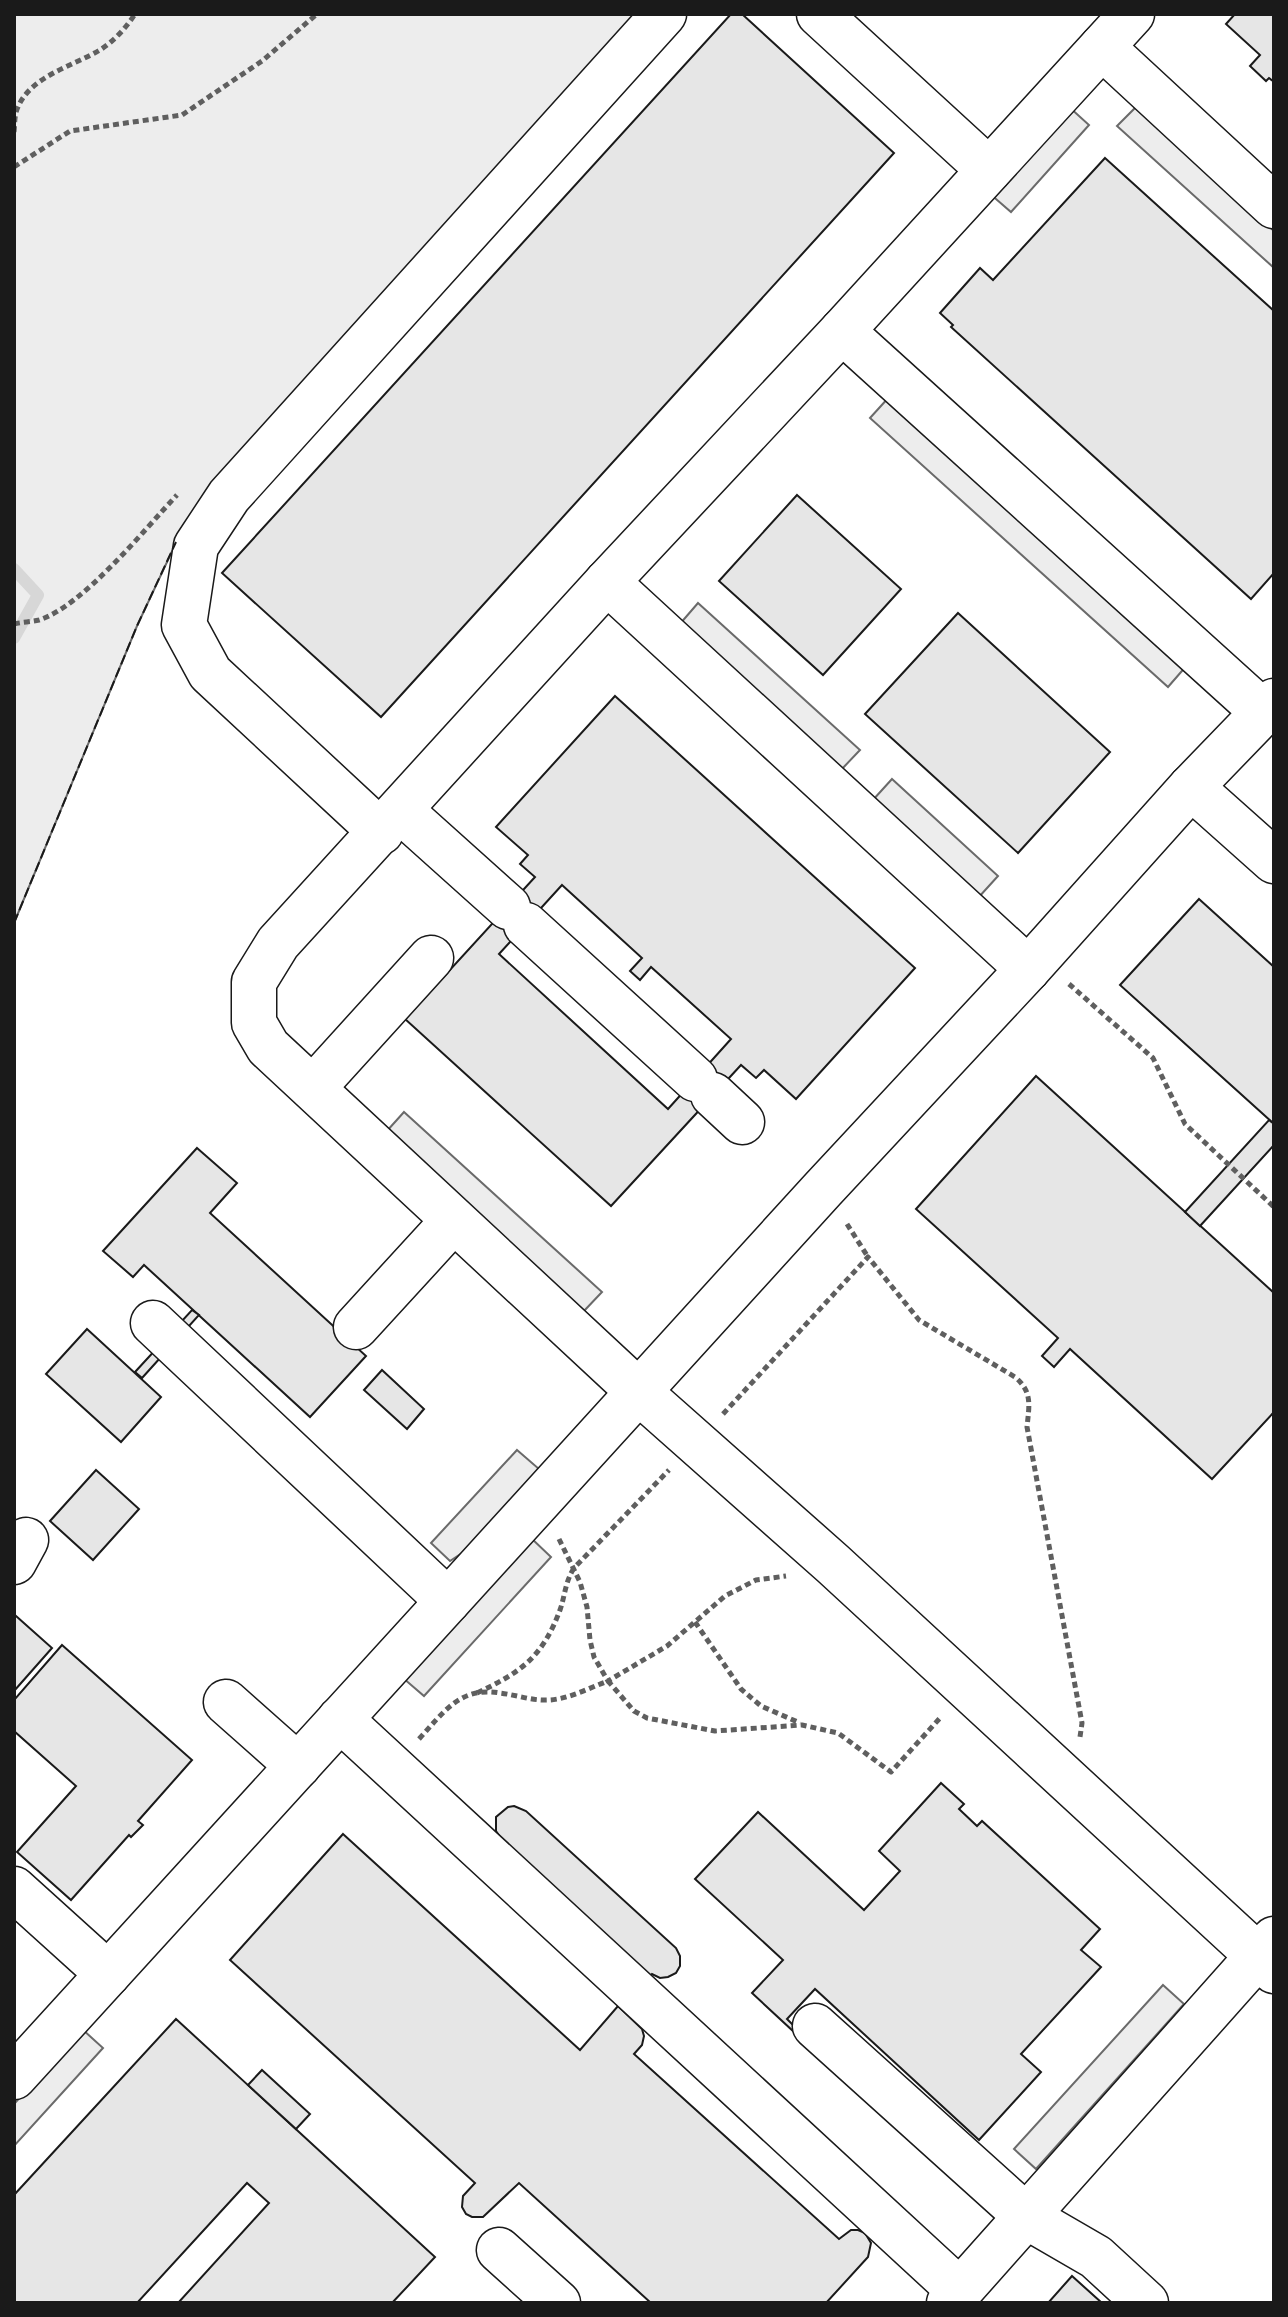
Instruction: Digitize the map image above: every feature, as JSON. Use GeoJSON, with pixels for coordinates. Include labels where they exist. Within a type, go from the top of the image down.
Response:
{"type":"FeatureCollection","features":[{"type":"Feature","properties":{"kind":"lane"},"geometry":{"type":"LineString","coordinates":[[664,14],[229,496],[196,546],[184,625],[210,673],[391,822],[517,916],[717,1099]]}},
{"type":"Feature","properties":{"kind":"lane"},"geometry":{"type":"LineString","coordinates":[[819,14],[989,170]]}},
{"type":"Feature","properties":{"kind":"lane"},"geometry":{"type":"LineString","coordinates":[[340,1719],[954,2297],[1269,1955],[1071,1784],[833,1564],[640,1393],[268,1047],[254,1023],[254,982],[278,943],[1132,14]]}},
{"type":"Feature","properties":{"kind":"lane"},"geometry":{"type":"LineString","coordinates":[[1102,47],[1274,206]]}},
{"type":"Feature","properties":{"kind":"lane"},"geometry":{"type":"LineString","coordinates":[[14,2077],[1191,787],[1269,707],[842,331]]}},
{"type":"Feature","properties":{"kind":"lane"},"geometry":{"type":"LineString","coordinates":[[607,582],[1033,963]]}},
{"type":"Feature","properties":{"kind":"lane"},"geometry":{"type":"LineString","coordinates":[[1191,787],[1274,861]]}},
{"type":"Feature","properties":{"kind":"lane"},"geometry":{"type":"LineString","coordinates":[[313,1088],[431,958]]}},
{"type":"Feature","properties":{"kind":"lane"},"geometry":{"type":"LineString","coordinates":[[356,1327],[453,1221]]}},
{"type":"Feature","properties":{"kind":"lane"},"geometry":{"type":"LineString","coordinates":[[153,1323],[448,1601]]}},
{"type":"Feature","properties":{"kind":"lane"},"geometry":{"type":"LineString","coordinates":[[226,1702],[298,1766]]}},
{"type":"Feature","properties":{"kind":"lane"},"geometry":{"type":"LineString","coordinates":[[14,1889],[108,1974]]}},
{"type":"Feature","properties":{"kind":"lane"},"geometry":{"type":"LineString","coordinates":[[815,2026],[1027,2217],[1096,2257],[1146,2303]]}},
{"type":"Feature","properties":{"kind":"lane"},"geometry":{"type":"LineString","coordinates":[[499,2250],[558,2303]]}},
{"type":"Feature","properties":{"kind":"path"},"geometry":{"type":"LineString","coordinates":[[14,132],[18,105],[26,94],[59,70],[112,41],[135,14]]}},
{"type":"Feature","properties":{"kind":"path"},"geometry":{"type":"LineString","coordinates":[[14,167],[70,131],[182,115],[262,61],[317,14]]}},
{"type":"Feature","properties":{"kind":"path"},"geometry":{"type":"LineString","coordinates":[[1033,963],[1153,1058],[1185,1124],[1274,1207]]}},
{"type":"Feature","properties":{"kind":"path"},"geometry":{"type":"LineString","coordinates":[[392,1768],[454,1701],[506,1679],[540,1651],[549,1636],[574,1568],[696,1443],[868,1257],[919,1320],[1025,1385],[1030,1402],[1027,1427],[1082,1723],[1071,1784]]}},
{"type":"Feature","properties":{"kind":"path"},"geometry":{"type":"LineString","coordinates":[[533,1508],[554,1529],[574,1568],[587,1607],[594,1657],[608,1681],[634,1711],[647,1718],[715,1731],[802,1725]]}},
{"type":"Feature","properties":{"kind":"path"},"geometry":{"type":"LineString","coordinates":[[477,1693],[497,1692],[544,1701],[560,1700],[608,1681],[667,1646],[725,1596],[756,1580],[795,1575],[833,1564]]}},
{"type":"Feature","properties":{"kind":"path"},"geometry":{"type":"LineString","coordinates":[[695,1622],[741,1689],[761,1706],[802,1725],[838,1733],[891,1772],[968,1687]]}},
{"type":"Feature","properties":{"kind":"shaded area"},"geometry":{"type":"Polygon","coordinates":[[[14,14],[641,14],[182,530],[137,626],[14,923],[14,14]]]}},
{"type":"Feature","properties":{"kind":"shaded area"},"geometry":{"type":"Polygon","coordinates":[[[1068,106],[1089,125],[1011,212],[989,193],[1068,106]]]}},
{"type":"Feature","properties":{"kind":"shaded area"},"geometry":{"type":"Polygon","coordinates":[[[1136,107],[1274,231],[1274,268],[1117,126],[1136,107]]]}},
{"type":"Feature","properties":{"kind":"shaded area"},"geometry":{"type":"Polygon","coordinates":[[[890,396],[1188,664],[1168,687],[870,418],[890,396]]]}},
{"type":"Feature","properties":{"kind":"shaded area"},"geometry":{"type":"Polygon","coordinates":[[[698,603],[860,750],[840,771],[679,625],[698,603]]]}},
{"type":"Feature","properties":{"kind":"shaded area"},"geometry":{"type":"Polygon","coordinates":[[[892,779],[998,876],[978,898],[872,801],[892,779]]]}},
{"type":"Feature","properties":{"kind":"shaded area"},"geometry":{"type":"Polygon","coordinates":[[[404,1112],[602,1292],[583,1312],[386,1132],[404,1112]]]}},
{"type":"Feature","properties":{"kind":"shaded area"},"geometry":{"type":"Polygon","coordinates":[[[517,1450],[539,1469],[462,1553],[450,1561],[431,1543],[517,1450]]]}},
{"type":"Feature","properties":{"kind":"shaded area"},"geometry":{"type":"Polygon","coordinates":[[[530,1537],[551,1557],[424,1696],[403,1678],[530,1537]]]}},
{"type":"Feature","properties":{"kind":"shaded area"},"geometry":{"type":"Polygon","coordinates":[[[1163,1985],[1184,2004],[1036,2169],[1014,2149],[1163,1985]]]}},
{"type":"Feature","properties":{"kind":"shaded area"},"geometry":{"type":"Polygon","coordinates":[[[82,2029],[103,2048],[14,2146],[14,2104],[82,2029]]]}},
{"type":"Feature","properties":{"kind":"building"},"geometry":{"type":"Polygon","coordinates":[[[731,14],[742,14],[894,153],[381,717],[222,573],[731,14]]]}},
{"type":"Feature","properties":{"kind":"building"},"geometry":{"type":"Polygon","coordinates":[[[1235,14],[1274,14],[1274,82],[1269,78],[1266,81],[1250,66],[1260,55],[1226,24],[1235,14]]]}},
{"type":"Feature","properties":{"kind":"building"},"geometry":{"type":"Polygon","coordinates":[[[1105,158],[1274,311],[1274,573],[1251,599],[951,327],[953,325],[940,313],[980,268],[993,280],[1105,158]]]}},
{"type":"Feature","properties":{"kind":"building"},"geometry":{"type":"Polygon","coordinates":[[[797,495],[901,589],[823,675],[719,581],[797,495]]]}},
{"type":"Feature","properties":{"kind":"building"},"geometry":{"type":"Polygon","coordinates":[[[958,613],[1110,752],[1018,853],[865,714],[958,613]]]}},
{"type":"Feature","properties":{"kind":"building"},"geometry":{"type":"Polygon","coordinates":[[[615,696],[915,968],[796,1099],[764,1070],[756,1078],[741,1065],[611,1206],[405,1019],[535,877],[520,864],[528,855],[496,827],[615,696]],[[562,885],[499,954],[668,1109],[731,1039],[651,967],[640,980],[630,971],[642,958],[562,885]]]}},
{"type":"Feature","properties":{"kind":"building"},"geometry":{"type":"Polygon","coordinates":[[[1199,899],[1274,967],[1274,1124],[1120,985],[1199,899]]]}},
{"type":"Feature","properties":{"kind":"building"},"geometry":{"type":"Polygon","coordinates":[[[1036,1076],[1274,1293],[1274,1412],[1212,1479],[1070,1349],[1054,1367],[1042,1356],[1058,1338],[916,1209],[1036,1076]]]}},
{"type":"Feature","properties":{"kind":"building"},"geometry":{"type":"Polygon","coordinates":[[[1269,1120],[1274,1124],[1274,1145],[1200,1226],[1185,1212],[1269,1120]]]}},
{"type":"Feature","properties":{"kind":"building"},"geometry":{"type":"Polygon","coordinates":[[[197,1148],[237,1183],[210,1213],[366,1356],[310,1417],[144,1265],[133,1277],[103,1251],[197,1148]]]}},
{"type":"Feature","properties":{"kind":"building"},"geometry":{"type":"Polygon","coordinates":[[[192,1310],[199,1315],[142,1378],[135,1372],[192,1310]]]}},
{"type":"Feature","properties":{"kind":"building"},"geometry":{"type":"Polygon","coordinates":[[[87,1329],[161,1397],[121,1442],[46,1374],[87,1329]]]}},
{"type":"Feature","properties":{"kind":"building"},"geometry":{"type":"Polygon","coordinates":[[[382,1370],[424,1409],[407,1429],[364,1390],[382,1370]]]}},
{"type":"Feature","properties":{"kind":"building"},"geometry":{"type":"Polygon","coordinates":[[[96,1470],[139,1509],[93,1560],[50,1521],[96,1470]]]}},
{"type":"Feature","properties":{"kind":"building"},"geometry":{"type":"Polygon","coordinates":[[[16,1616],[52,1648],[14,1691],[14,1619],[16,1616]]]}},
{"type":"Feature","properties":{"kind":"building"},"geometry":{"type":"Polygon","coordinates":[[[62,1645],[192,1760],[138,1821],[143,1825],[131,1837],[129,1835],[71,1900],[17,1852],[76,1786],[14,1731],[14,1700],[62,1645]]]}},
{"type":"Feature","properties":{"kind":"building"},"geometry":{"type":"Polygon","coordinates":[[[941,1783],[964,1804],[959,1809],[977,1826],[982,1821],[1100,1929],[1081,1950],[1101,1967],[1021,2054],[1041,2072],[979,2140],[815,1989],[787,2019],[796,2028],[793,2031],[752,1993],[783,1960],[695,1879],[758,1812],[864,1910],[900,1871],[879,1851],[941,1783]]]}},
{"type":"Feature","properties":{"kind":"building"},"geometry":{"type":"Polygon","coordinates":[[[514,1806],[526,1811],[676,1948],[680,1966],[676,1973],[660,1978],[652,1974],[646,1980],[497,1842],[500,1837],[496,1831],[496,1817],[514,1806]]]}},
{"type":"Feature","properties":{"kind":"building"},"geometry":{"type":"Polygon","coordinates":[[[343,1834],[580,2050],[618,2006],[642,2029],[642,2045],[634,2054],[839,2239],[851,2230],[865,2233],[871,2243],[868,2257],[826,2303],[651,2303],[519,2183],[483,2217],[466,2214],[462,2207],[463,2196],[475,2183],[230,1960],[343,1834]]]}},
{"type":"Feature","properties":{"kind":"building"},"geometry":{"type":"Polygon","coordinates":[[[176,2019],[435,2257],[392,2303],[178,2303],[269,2203],[247,2183],[137,2303],[14,2303],[14,2195],[176,2019]]]}},
{"type":"Feature","properties":{"kind":"building"},"geometry":{"type":"Polygon","coordinates":[[[262,2070],[310,2114],[296,2129],[248,2085],[262,2070]]]}},
{"type":"Feature","properties":{"kind":"building"},"geometry":{"type":"Polygon","coordinates":[[[1072,2276],[1102,2303],[1048,2303],[1072,2276]]]}},
{"type":"Feature","properties":{"kind":"waterway"},"geometry":{"type":"LineString","coordinates":[[14,569],[38,595],[14,638]]}},
{"type":"Feature","properties":{"kind":"fence"},"geometry":{"type":"LineString","coordinates":[[14,923],[137,626],[176,542]]}}]}
